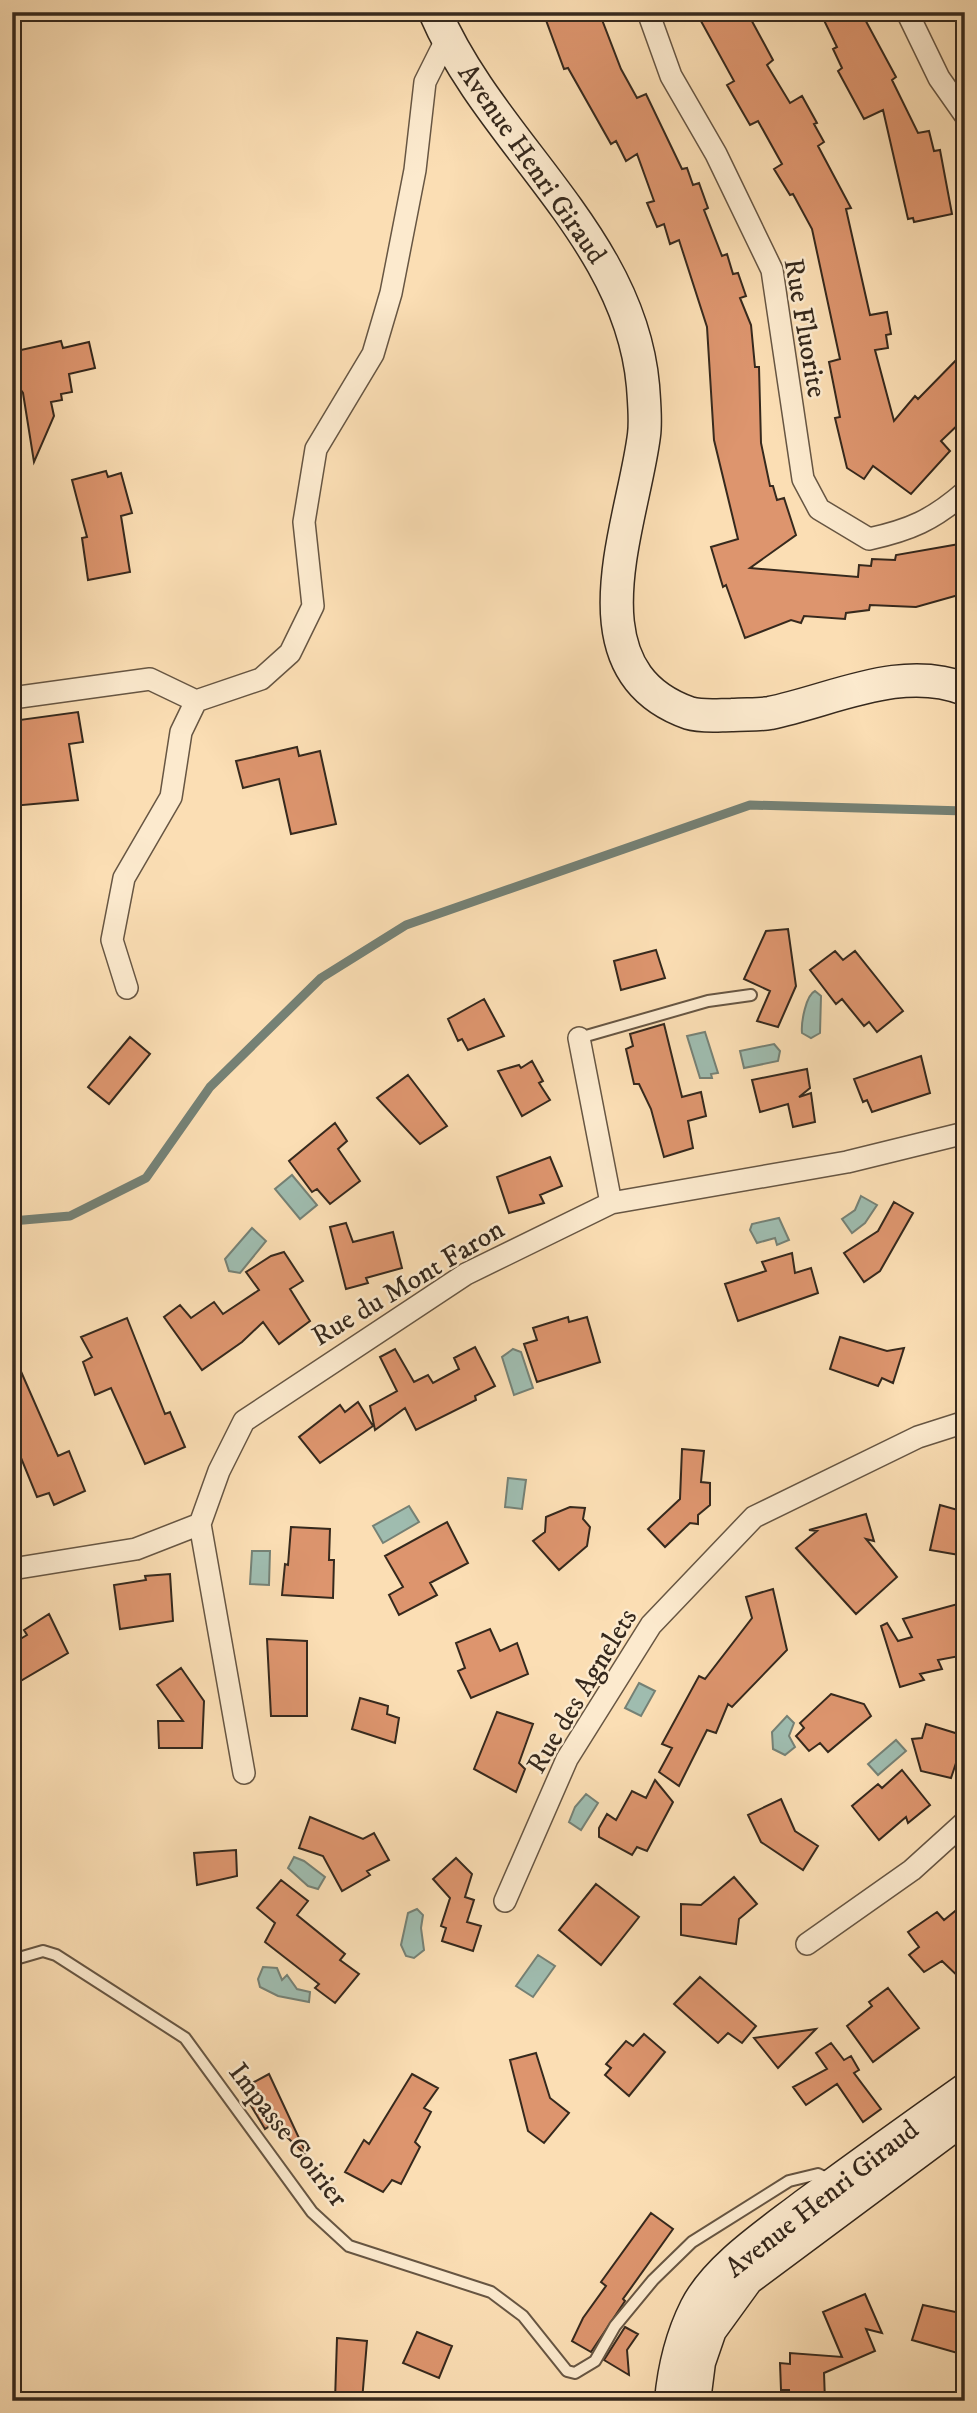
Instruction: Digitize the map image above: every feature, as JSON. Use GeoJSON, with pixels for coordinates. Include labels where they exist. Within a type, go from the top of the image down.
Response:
{"type":"FeatureCollection","features":[{"type":"Feature","properties":{"kind":"street","name":"Rue Fluorite"},"geometry":{"type":"LineString","coordinates":[[648,12],[671,76],[716,154],[772,270],[803,479],[819,509],[869,539],[904,531],[939,515],[965,492]]}},
{"type":"Feature","properties":{"kind":"street"},"geometry":{"type":"LineString","coordinates":[[907,12],[939,78],[965,114]]}},
{"type":"Feature","properties":{"kind":"street"},"geometry":{"type":"LineString","coordinates":[[12,698],[150,679],[196,701],[261,679],[290,653],[313,606],[304,522],[316,449],[373,354],[391,293],[415,170],[425,82],[441,25]]}},
{"type":"Feature","properties":{"kind":"street","name":"Avenue Henri Giraud"},"geometry":{"type":"LineString","coordinates":[[441,25],[480,94],[576,219],[610,278],[632,332],[643,384],[644,433],[620,544],[616,588],[625,654],[644,685],[658,698],[692,714],[721,715],[768,713],[895,682],[926,679],[965,689]]}},
{"type":"Feature","properties":{"kind":"street"},"geometry":{"type":"LineString","coordinates":[[127,988],[112,940],[124,878],[171,797],[181,732],[196,701]]}},
{"type":"Feature","properties":{"kind":"street"},"geometry":{"type":"LineString","coordinates":[[579,1038],[611,1203]]}},
{"type":"Feature","properties":{"kind":"street","name":"Rue du Mont Faron"},"geometry":{"type":"LineString","coordinates":[[244,1773],[200,1524],[219,1471],[244,1421],[466,1273],[611,1203],[846,1162],[965,1133]]}},
{"type":"Feature","properties":{"kind":"street","name":"Rue des Agnelets"},"geometry":{"type":"LineString","coordinates":[[505,1900],[567,1759],[651,1625],[754,1517],[918,1437],[965,1422]]}},
{"type":"Feature","properties":{"kind":"street"},"geometry":{"type":"LineString","coordinates":[[13,1565],[136,1549],[200,1524]]}},
{"type":"Feature","properties":{"kind":"street"},"geometry":{"type":"LineString","coordinates":[[807,1944],[912,1870],[965,1822]]}},
{"type":"Feature","properties":{"kind":"street","name":"Avenue Henri Giraud"},"geometry":{"type":"LineString","coordinates":[[694,2401],[699,2362],[710,2330],[729,2299],[845,2190],[965,2090]]}},
{"type":"Feature","properties":{"kind":"street","name":"Avenue Henri Giraud"},"geometry":{"type":"LineString","coordinates":[[671,2401],[674,2366],[696,2306],[753,2245],[965,2117]]}},
{"type":"Feature","properties":{"kind":"lane"},"geometry":{"type":"LineString","coordinates":[[579,1038],[708,1001],[751,995]]}},
{"type":"Feature","properties":{"kind":"lane","name":"Impasse Coirier"},"geometry":{"type":"LineString","coordinates":[[12,1961],[43,1951],[56,1955],[185,2038],[312,2211],[349,2246],[491,2292],[523,2316],[567,2371],[575,2373],[595,2361],[615,2326],[653,2280],[692,2242],[789,2181],[818,2175],[845,2190]]}},
{"type":"Feature","properties":{"kind":"shaded area"},"geometry":{"type":"Polygon","coordinates":[[[815,991],[821,996],[820,1033],[811,1038],[802,1033],[802,1022],[807,1003],[815,991]]]}},
{"type":"Feature","properties":{"kind":"shaded area"},"geometry":{"type":"Polygon","coordinates":[[[705,1032],[718,1073],[711,1074],[712,1078],[700,1078],[687,1036],[705,1032]]]}},
{"type":"Feature","properties":{"kind":"shaded area"},"geometry":{"type":"Polygon","coordinates":[[[774,1044],[780,1051],[778,1061],[744,1068],[740,1051],[774,1044]]]}},
{"type":"Feature","properties":{"kind":"shaded area"},"geometry":{"type":"Polygon","coordinates":[[[292,1175],[317,1205],[300,1219],[275,1189],[292,1175]]]}},
{"type":"Feature","properties":{"kind":"shaded area"},"geometry":{"type":"Polygon","coordinates":[[[861,1196],[877,1205],[865,1223],[852,1233],[842,1219],[855,1210],[861,1196]]]}},
{"type":"Feature","properties":{"kind":"shaded area"},"geometry":{"type":"Polygon","coordinates":[[[779,1218],[789,1240],[777,1245],[775,1238],[757,1243],[750,1230],[752,1224],[779,1218]]]}},
{"type":"Feature","properties":{"kind":"shaded area"},"geometry":{"type":"Polygon","coordinates":[[[252,1228],[266,1241],[240,1273],[229,1271],[225,1259],[252,1228]]]}},
{"type":"Feature","properties":{"kind":"shaded area"},"geometry":{"type":"Polygon","coordinates":[[[513,1349],[521,1352],[533,1388],[514,1395],[502,1357],[513,1349]]]}},
{"type":"Feature","properties":{"kind":"shaded area"},"geometry":{"type":"Polygon","coordinates":[[[508,1478],[526,1480],[522,1509],[505,1507],[508,1478]]]}},
{"type":"Feature","properties":{"kind":"shaded area"},"geometry":{"type":"Polygon","coordinates":[[[409,1506],[419,1522],[383,1543],[373,1526],[409,1506]]]}},
{"type":"Feature","properties":{"kind":"shaded area"},"geometry":{"type":"Polygon","coordinates":[[[252,1551],[270,1551],[269,1585],[250,1584],[252,1551]]]}},
{"type":"Feature","properties":{"kind":"shaded area"},"geometry":{"type":"Polygon","coordinates":[[[639,1683],[655,1691],[641,1716],[625,1708],[639,1683]]]}},
{"type":"Feature","properties":{"kind":"shaded area"},"geometry":{"type":"Polygon","coordinates":[[[787,1716],[794,1723],[789,1736],[795,1747],[785,1755],[773,1749],[772,1732],[787,1716]]]}},
{"type":"Feature","properties":{"kind":"shaded area"},"geometry":{"type":"Polygon","coordinates":[[[896,1740],[906,1751],[878,1775],[868,1764],[896,1740]]]}},
{"type":"Feature","properties":{"kind":"shaded area"},"geometry":{"type":"Polygon","coordinates":[[[586,1794],[598,1803],[581,1830],[569,1822],[575,1807],[586,1794]]]}},
{"type":"Feature","properties":{"kind":"shaded area"},"geometry":{"type":"Polygon","coordinates":[[[294,1857],[325,1877],[318,1889],[308,1886],[288,1868],[294,1857]]]}},
{"type":"Feature","properties":{"kind":"shaded area"},"geometry":{"type":"Polygon","coordinates":[[[417,1909],[423,1915],[421,1928],[424,1950],[414,1958],[406,1956],[401,1945],[408,1913],[417,1909]]]}},
{"type":"Feature","properties":{"kind":"shaded area"},"geometry":{"type":"Polygon","coordinates":[[[538,1955],[555,1966],[533,1997],[516,1986],[538,1955]]]}},
{"type":"Feature","properties":{"kind":"shaded area"},"geometry":{"type":"Polygon","coordinates":[[[263,1967],[277,1968],[282,1980],[287,1975],[297,1989],[310,1992],[309,2002],[278,1996],[260,1987],[258,1979],[263,1967]]]}},
{"type":"Feature","properties":{"kind":"building"},"geometry":{"type":"Polygon","coordinates":[[[543,12],[599,12],[621,69],[637,98],[646,94],[682,169],[687,168],[693,185],[699,183],[708,208],[704,210],[722,256],[727,254],[733,274],[738,273],[746,296],[740,298],[751,325],[755,367],[759,367],[761,443],[770,486],[773,486],[777,500],[784,498],[796,535],[750,568],[858,577],[859,565],[871,566],[872,559],[895,560],[896,555],[965,543],[965,575],[958,577],[962,594],[916,607],[870,605],[869,610],[846,613],[845,619],[804,616],[801,623],[791,620],[745,638],[726,585],[723,587],[711,547],[738,539],[714,440],[707,327],[679,240],[670,244],[664,224],[657,227],[647,203],[654,201],[637,154],[626,161],[616,141],[611,144],[568,68],[564,69],[543,12]]]}},
{"type":"Feature","properties":{"kind":"building"},"geometry":{"type":"Polygon","coordinates":[[[696,12],[747,12],[773,60],[767,65],[790,103],[802,96],[817,123],[814,124],[824,142],[818,146],[851,208],[846,209],[870,315],[887,312],[891,334],[886,335],[888,348],[875,350],[894,421],[915,396],[918,399],[965,351],[965,418],[941,441],[950,451],[911,494],[873,466],[864,479],[847,468],[835,418],[840,417],[829,362],[840,359],[812,229],[793,194],[790,195],[774,169],[782,164],[758,121],[750,125],[727,85],[734,81],[696,12]]]}},
{"type":"Feature","properties":{"kind":"building"},"geometry":{"type":"Polygon","coordinates":[[[820,12],[861,12],[896,77],[892,80],[918,133],[929,131],[934,151],[940,150],[952,214],[914,222],[913,218],[908,219],[883,110],[864,119],[838,71],[842,68],[833,49],[837,47],[820,12]]]}},
{"type":"Feature","properties":{"kind":"building"},"geometry":{"type":"Polygon","coordinates":[[[61,341],[63,348],[89,342],[95,368],[69,374],[72,392],[61,394],[62,400],[51,402],[54,416],[34,462],[23,393],[12,378],[12,352],[61,341]]]}},
{"type":"Feature","properties":{"kind":"building"},"geometry":{"type":"Polygon","coordinates":[[[106,471],[108,477],[121,473],[132,513],[121,516],[130,572],[88,580],[82,538],[87,537],[72,480],[106,471]]]}},
{"type":"Feature","properties":{"kind":"building"},"geometry":{"type":"Polygon","coordinates":[[[78,712],[83,742],[69,744],[78,800],[12,806],[12,721],[78,712]]]}},
{"type":"Feature","properties":{"kind":"building"},"geometry":{"type":"Polygon","coordinates":[[[297,747],[299,756],[320,751],[336,824],[291,834],[279,779],[243,788],[236,761],[297,747]]]}},
{"type":"Feature","properties":{"kind":"building"},"geometry":{"type":"Polygon","coordinates":[[[788,929],[796,986],[778,1027],[757,1021],[770,991],[744,979],[766,931],[788,929]]]}},
{"type":"Feature","properties":{"kind":"building"},"geometry":{"type":"Polygon","coordinates":[[[656,950],[665,978],[621,990],[614,961],[656,950]]]}},
{"type":"Feature","properties":{"kind":"building"},"geometry":{"type":"Polygon","coordinates":[[[835,951],[843,960],[855,951],[903,1011],[877,1032],[869,1022],[864,1026],[842,999],[836,1004],[810,970],[835,951]]]}},
{"type":"Feature","properties":{"kind":"building"},"geometry":{"type":"Polygon","coordinates":[[[484,999],[504,1036],[468,1050],[462,1039],[458,1041],[448,1019],[484,999]]]}},
{"type":"Feature","properties":{"kind":"building"},"geometry":{"type":"Polygon","coordinates":[[[664,1024],[682,1097],[701,1092],[706,1116],[688,1121],[693,1148],[664,1157],[651,1109],[639,1084],[634,1084],[626,1049],[633,1046],[630,1034],[664,1024]]]}},
{"type":"Feature","properties":{"kind":"building"},"geometry":{"type":"Polygon","coordinates":[[[130,1037],[150,1054],[109,1104],[88,1087],[130,1037]]]}},
{"type":"Feature","properties":{"kind":"building"},"geometry":{"type":"Polygon","coordinates":[[[921,1056],[930,1093],[872,1112],[867,1100],[863,1102],[854,1079],[921,1056]]]}},
{"type":"Feature","properties":{"kind":"building"},"geometry":{"type":"Polygon","coordinates":[[[532,1061],[543,1081],[539,1083],[550,1100],[522,1116],[498,1071],[519,1065],[521,1068],[532,1061]]]}},
{"type":"Feature","properties":{"kind":"building"},"geometry":{"type":"Polygon","coordinates":[[[807,1069],[810,1088],[799,1097],[811,1093],[815,1122],[793,1127],[788,1104],[760,1112],[752,1080],[807,1069]]]}},
{"type":"Feature","properties":{"kind":"building"},"geometry":{"type":"Polygon","coordinates":[[[408,1075],[447,1126],[420,1144],[377,1098],[408,1075]]]}},
{"type":"Feature","properties":{"kind":"building"},"geometry":{"type":"Polygon","coordinates":[[[335,1123],[347,1141],[338,1149],[360,1181],[330,1204],[317,1189],[312,1192],[289,1161],[335,1123]]]}},
{"type":"Feature","properties":{"kind":"building"},"geometry":{"type":"Polygon","coordinates":[[[550,1157],[562,1186],[540,1195],[544,1203],[509,1213],[497,1177],[550,1157]]]}},
{"type":"Feature","properties":{"kind":"building"},"geometry":{"type":"Polygon","coordinates":[[[894,1202],[913,1213],[880,1271],[864,1282],[844,1253],[878,1231],[894,1202]]]}},
{"type":"Feature","properties":{"kind":"building"},"geometry":{"type":"Polygon","coordinates":[[[346,1223],[353,1242],[393,1232],[402,1268],[366,1278],[368,1283],[346,1289],[330,1227],[346,1223]]]}},
{"type":"Feature","properties":{"kind":"building"},"geometry":{"type":"Polygon","coordinates":[[[284,1252],[303,1281],[290,1289],[310,1321],[279,1344],[263,1322],[242,1342],[202,1370],[164,1317],[180,1305],[191,1318],[214,1302],[223,1314],[259,1290],[246,1272],[271,1256],[284,1252]]]}},
{"type":"Feature","properties":{"kind":"building"},"geometry":{"type":"Polygon","coordinates":[[[792,1253],[795,1273],[811,1268],[818,1293],[738,1321],[725,1284],[766,1271],[762,1262],[792,1253]]]}},
{"type":"Feature","properties":{"kind":"building"},"geometry":{"type":"Polygon","coordinates":[[[568,1317],[569,1322],[587,1317],[600,1362],[537,1382],[524,1344],[537,1340],[533,1328],[568,1317]]]}},
{"type":"Feature","properties":{"kind":"building"},"geometry":{"type":"Polygon","coordinates":[[[127,1318],[165,1414],[170,1412],[185,1447],[145,1464],[111,1388],[95,1395],[83,1362],[92,1357],[81,1337],[127,1318]]]}},
{"type":"Feature","properties":{"kind":"building"},"geometry":{"type":"Polygon","coordinates":[[[840,1337],[887,1351],[904,1348],[893,1383],[882,1378],[878,1386],[830,1369],[840,1337]]]}},
{"type":"Feature","properties":{"kind":"building"},"geometry":{"type":"Polygon","coordinates":[[[475,1347],[495,1386],[475,1396],[476,1400],[416,1430],[405,1408],[375,1430],[370,1406],[397,1391],[380,1357],[395,1349],[414,1382],[428,1375],[433,1383],[459,1369],[454,1358],[475,1347]]]}},
{"type":"Feature","properties":{"kind":"building"},"geometry":{"type":"Polygon","coordinates":[[[12,1351],[58,1456],[69,1451],[85,1491],[54,1505],[49,1493],[37,1497],[12,1436],[12,1351]]]}},
{"type":"Feature","properties":{"kind":"building"},"geometry":{"type":"Polygon","coordinates":[[[358,1402],[373,1426],[320,1463],[299,1437],[340,1405],[345,1412],[358,1402]]]}},
{"type":"Feature","properties":{"kind":"building"},"geometry":{"type":"Polygon","coordinates":[[[682,1449],[704,1451],[701,1482],[710,1483],[710,1505],[698,1515],[698,1524],[690,1523],[665,1547],[648,1529],[680,1499],[682,1449]]]}},
{"type":"Feature","properties":{"kind":"building"},"geometry":{"type":"Polygon","coordinates":[[[940,1505],[965,1512],[965,1556],[930,1550],[940,1505]]]}},
{"type":"Feature","properties":{"kind":"building"},"geometry":{"type":"Polygon","coordinates":[[[570,1507],[585,1508],[583,1519],[590,1527],[587,1546],[559,1570],[533,1541],[545,1532],[546,1517],[570,1507]]]}},
{"type":"Feature","properties":{"kind":"building"},"geometry":{"type":"Polygon","coordinates":[[[866,1514],[874,1541],[866,1539],[897,1577],[856,1614],[796,1548],[817,1531],[809,1530],[866,1514]]]}},
{"type":"Feature","properties":{"kind":"building"},"geometry":{"type":"Polygon","coordinates":[[[447,1522],[468,1563],[430,1583],[437,1595],[399,1615],[389,1595],[403,1587],[385,1556],[447,1522]]]}},
{"type":"Feature","properties":{"kind":"building"},"geometry":{"type":"Polygon","coordinates":[[[291,1527],[330,1529],[329,1560],[334,1560],[333,1598],[282,1595],[291,1527]]]}},
{"type":"Feature","properties":{"kind":"building"},"geometry":{"type":"Polygon","coordinates":[[[170,1574],[173,1621],[120,1629],[114,1585],[146,1580],[145,1576],[170,1574]]]}},
{"type":"Feature","properties":{"kind":"building"},"geometry":{"type":"Polygon","coordinates":[[[773,1589],[787,1650],[732,1707],[728,1704],[716,1733],[707,1730],[679,1786],[659,1772],[672,1748],[662,1744],[699,1676],[705,1679],[752,1618],[746,1597],[773,1589]]]}},
{"type":"Feature","properties":{"kind":"building"},"geometry":{"type":"Polygon","coordinates":[[[965,1602],[965,1655],[938,1660],[942,1669],[920,1674],[924,1680],[900,1687],[881,1626],[887,1623],[898,1641],[912,1637],[903,1619],[965,1602]]]}},
{"type":"Feature","properties":{"kind":"building"},"geometry":{"type":"Polygon","coordinates":[[[49,1614],[68,1653],[12,1686],[12,1644],[27,1635],[24,1630],[49,1614]]]}},
{"type":"Feature","properties":{"kind":"building"},"geometry":{"type":"Polygon","coordinates":[[[490,1629],[500,1651],[517,1643],[528,1674],[471,1698],[458,1671],[465,1668],[456,1643],[490,1629]]]}},
{"type":"Feature","properties":{"kind":"building"},"geometry":{"type":"Polygon","coordinates":[[[267,1639],[307,1641],[307,1716],[271,1716],[267,1639]]]}},
{"type":"Feature","properties":{"kind":"building"},"geometry":{"type":"Polygon","coordinates":[[[181,1668],[204,1701],[202,1748],[159,1748],[158,1721],[183,1721],[157,1685],[181,1668]]]}},
{"type":"Feature","properties":{"kind":"building"},"geometry":{"type":"Polygon","coordinates":[[[831,1694],[864,1704],[871,1716],[828,1752],[820,1743],[809,1751],[796,1736],[804,1728],[800,1723],[831,1694]]]}},
{"type":"Feature","properties":{"kind":"building"},"geometry":{"type":"Polygon","coordinates":[[[360,1698],[388,1706],[387,1714],[399,1718],[395,1743],[352,1729],[360,1698]]]}},
{"type":"Feature","properties":{"kind":"building"},"geometry":{"type":"Polygon","coordinates":[[[497,1712],[533,1724],[519,1763],[525,1769],[516,1792],[474,1769],[497,1712]]]}},
{"type":"Feature","properties":{"kind":"building"},"geometry":{"type":"Polygon","coordinates":[[[926,1724],[965,1736],[951,1778],[921,1771],[912,1739],[922,1738],[926,1724]]]}},
{"type":"Feature","properties":{"kind":"building"},"geometry":{"type":"Polygon","coordinates":[[[902,1770],[930,1805],[908,1823],[906,1817],[879,1840],[852,1806],[878,1784],[882,1788],[902,1770]]]}},
{"type":"Feature","properties":{"kind":"building"},"geometry":{"type":"Polygon","coordinates":[[[655,1780],[673,1802],[647,1851],[637,1847],[632,1855],[599,1837],[599,1828],[607,1814],[616,1820],[632,1791],[646,1798],[655,1780]]]}},
{"type":"Feature","properties":{"kind":"building"},"geometry":{"type":"Polygon","coordinates":[[[781,1799],[795,1831],[818,1846],[803,1870],[761,1842],[748,1815],[781,1799]]]}},
{"type":"Feature","properties":{"kind":"building"},"geometry":{"type":"Polygon","coordinates":[[[310,1817],[363,1839],[374,1833],[389,1860],[367,1871],[370,1875],[342,1891],[323,1856],[299,1848],[310,1817]]]}},
{"type":"Feature","properties":{"kind":"building"},"geometry":{"type":"Polygon","coordinates":[[[236,1850],[237,1876],[197,1885],[194,1853],[236,1850]]]}},
{"type":"Feature","properties":{"kind":"building"},"geometry":{"type":"Polygon","coordinates":[[[456,1858],[472,1874],[465,1897],[474,1900],[467,1922],[481,1926],[473,1951],[442,1941],[446,1928],[441,1926],[450,1898],[433,1879],[456,1858]]]}},
{"type":"Feature","properties":{"kind":"building"},"geometry":{"type":"Polygon","coordinates":[[[734,1877],[757,1904],[739,1919],[736,1944],[681,1935],[681,1904],[701,1905],[734,1877]]]}},
{"type":"Feature","properties":{"kind":"building"},"geometry":{"type":"Polygon","coordinates":[[[281,1880],[308,1901],[297,1915],[345,1954],[340,1960],[359,1974],[335,2003],[315,1988],[319,1984],[265,1942],[275,1923],[257,1908],[281,1880]]]}},
{"type":"Feature","properties":{"kind":"building"},"geometry":{"type":"Polygon","coordinates":[[[596,1884],[639,1917],[601,1965],[559,1930],[596,1884]]]}},
{"type":"Feature","properties":{"kind":"building"},"geometry":{"type":"Polygon","coordinates":[[[965,1903],[965,1983],[942,1961],[924,1972],[909,1955],[919,1947],[908,1932],[937,1912],[944,1920],[965,1903]]]}},
{"type":"Feature","properties":{"kind":"building"},"geometry":{"type":"Polygon","coordinates":[[[700,1977],[756,2026],[742,2043],[728,2033],[718,2043],[674,2004],[700,1977]]]}},
{"type":"Feature","properties":{"kind":"building"},"geometry":{"type":"Polygon","coordinates":[[[888,1988],[919,2028],[873,2062],[847,2026],[872,2006],[869,2002],[888,1988]]]}},
{"type":"Feature","properties":{"kind":"building"},"geometry":{"type":"Polygon","coordinates":[[[816,2029],[778,2068],[754,2038],[816,2029]]]}},
{"type":"Feature","properties":{"kind":"building"},"geometry":{"type":"Polygon","coordinates":[[[644,2034],[665,2052],[629,2096],[605,2075],[611,2068],[606,2064],[626,2041],[633,2046],[644,2034]]]}},
{"type":"Feature","properties":{"kind":"building"},"geometry":{"type":"Polygon","coordinates":[[[831,2043],[844,2060],[851,2056],[859,2070],[854,2073],[881,2109],[863,2122],[837,2084],[806,2105],[793,2087],[827,2069],[816,2053],[831,2043]]]}},
{"type":"Feature","properties":{"kind":"building"},"geometry":{"type":"Polygon","coordinates":[[[536,2053],[550,2098],[569,2113],[544,2143],[528,2131],[510,2060],[536,2053]]]}},
{"type":"Feature","properties":{"kind":"building"},"geometry":{"type":"Polygon","coordinates":[[[269,2074],[305,2154],[273,2124],[265,2129],[241,2089],[269,2074]]]}},
{"type":"Feature","properties":{"kind":"building"},"geometry":{"type":"Polygon","coordinates":[[[412,2074],[438,2088],[424,2108],[431,2112],[415,2142],[420,2147],[401,2184],[392,2180],[383,2192],[345,2172],[364,2140],[369,2144],[412,2074]]]}},
{"type":"Feature","properties":{"kind":"building"},"geometry":{"type":"Polygon","coordinates":[[[651,2213],[673,2229],[623,2299],[625,2301],[591,2352],[572,2341],[583,2318],[606,2286],[601,2282],[651,2213]]]}},
{"type":"Feature","properties":{"kind":"building"},"geometry":{"type":"Polygon","coordinates":[[[865,2294],[882,2333],[866,2329],[875,2351],[824,2373],[825,2401],[790,2401],[789,2390],[781,2390],[780,2363],[790,2364],[790,2353],[842,2357],[823,2312],[865,2294]]]}},
{"type":"Feature","properties":{"kind":"building"},"geometry":{"type":"Polygon","coordinates":[[[923,2305],[965,2314],[961,2354],[912,2340],[923,2305]]]}},
{"type":"Feature","properties":{"kind":"building"},"geometry":{"type":"Polygon","coordinates":[[[625,2327],[638,2334],[627,2350],[629,2375],[604,2360],[625,2327]]]}},
{"type":"Feature","properties":{"kind":"building"},"geometry":{"type":"Polygon","coordinates":[[[417,2332],[452,2346],[439,2378],[403,2363],[417,2332]]]}},
{"type":"Feature","properties":{"kind":"building"},"geometry":{"type":"Polygon","coordinates":[[[337,2338],[367,2341],[362,2401],[335,2401],[337,2338]]]}},
{"type":"Feature","properties":{"kind":"waterway"},"geometry":{"type":"LineString","coordinates":[[12,1221],[70,1216],[146,1178],[210,1087],[321,978],[406,925],[750,805],[965,811]]}}]}
